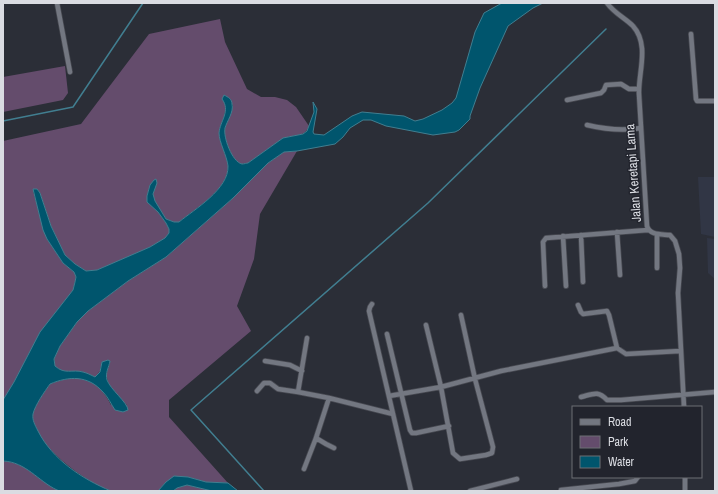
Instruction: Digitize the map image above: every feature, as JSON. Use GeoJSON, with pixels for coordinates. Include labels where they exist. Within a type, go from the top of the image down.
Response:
{"type":"FeatureCollection","features":[{"type":"Feature","properties":{"kind":"street"},"geometry":{"type":"LineString","coordinates":[[57,3],[70,72]]}},
{"type":"Feature","properties":{"kind":"street","name":"Jalan Keretapi Lama"},"geometry":{"type":"LineString","coordinates":[[607,3],[632,26],[638,34],[642,56],[638,89],[646,226],[648,230],[658,235],[670,235],[675,241],[679,254],[680,268],[678,293],[684,406]]}},
{"type":"Feature","properties":{"kind":"street"},"geometry":{"type":"LineString","coordinates":[[691,34],[696,99],[700,102],[715,101]]}},
{"type":"Feature","properties":{"kind":"street"},"geometry":{"type":"LineString","coordinates":[[567,100],[600,93],[604,90],[606,85],[621,84],[626,88],[638,89]]}},
{"type":"Feature","properties":{"kind":"street"},"geometry":{"type":"LineString","coordinates":[[588,124],[629,130],[641,128]]}},
{"type":"Feature","properties":{"kind":"street"},"geometry":{"type":"LineString","coordinates":[[545,286],[543,242],[546,238],[648,230]]}},
{"type":"Feature","properties":{"kind":"street"},"geometry":{"type":"LineString","coordinates":[[617,232],[620,275]]}},
{"type":"Feature","properties":{"kind":"street"},"geometry":{"type":"LineString","coordinates":[[581,235],[583,282]]}},
{"type":"Feature","properties":{"kind":"street"},"geometry":{"type":"LineString","coordinates":[[657,268],[658,235]]}},
{"type":"Feature","properties":{"kind":"street"},"geometry":{"type":"LineString","coordinates":[[563,236],[566,286]]}},
{"type":"Feature","properties":{"kind":"street"},"geometry":{"type":"LineString","coordinates":[[372,304],[369,311],[411,491]]}},
{"type":"Feature","properties":{"kind":"street"},"geometry":{"type":"LineString","coordinates":[[578,305],[583,314],[607,311],[617,348],[621,352],[626,354],[680,351]]}},
{"type":"Feature","properties":{"kind":"street"},"geometry":{"type":"LineString","coordinates":[[426,325],[441,387],[453,453],[460,459],[486,455],[492,453],[493,447],[475,379],[461,315]]}},
{"type":"Feature","properties":{"kind":"street"},"geometry":{"type":"LineString","coordinates":[[387,334],[410,430],[412,433],[449,426]]}},
{"type":"Feature","properties":{"kind":"street"},"geometry":{"type":"LineString","coordinates":[[298,392],[307,338]]}},
{"type":"Feature","properties":{"kind":"street"},"geometry":{"type":"LineString","coordinates":[[389,396],[441,387],[501,371],[617,348]]}},
{"type":"Feature","properties":{"kind":"street"},"geometry":{"type":"LineString","coordinates":[[265,361],[290,365],[302,370]]}},
{"type":"Feature","properties":{"kind":"street"},"geometry":{"type":"LineString","coordinates":[[256,391],[264,384],[270,383],[278,389],[329,398],[393,414]]}},
{"type":"Feature","properties":{"kind":"street"},"geometry":{"type":"LineString","coordinates":[[581,398],[597,393],[603,395],[607,400],[715,392]]}},
{"type":"Feature","properties":{"kind":"street"},"geometry":{"type":"LineString","coordinates":[[304,469],[329,398]]}},
{"type":"Feature","properties":{"kind":"street"},"geometry":{"type":"LineString","coordinates":[[316,438],[334,448]]}},
{"type":"Feature","properties":{"kind":"street"},"geometry":{"type":"LineString","coordinates":[[561,490],[619,484],[635,481],[637,478]]}},
{"type":"Feature","properties":{"kind":"street"},"geometry":{"type":"LineString","coordinates":[[685,478],[685,491]]}},
{"type":"Feature","properties":{"kind":"street"},"geometry":{"type":"LineString","coordinates":[[470,491],[518,479]]}},
{"type":"Feature","properties":{"kind":"shaded area"},"geometry":{"type":"Polygon","coordinates":[[[698,177],[715,177],[715,237],[701,234],[698,177]]]}},
{"type":"Feature","properties":{"kind":"shaded area"},"geometry":{"type":"Polygon","coordinates":[[[707,238],[715,239],[715,279],[708,273],[707,238]]]}},
{"type":"Feature","properties":{"kind":"green space"},"geometry":{"type":"Polygon","coordinates":[[[220,19],[225,42],[247,89],[261,97],[275,97],[287,100],[296,107],[309,126],[307,130],[304,133],[283,139],[248,163],[242,164],[235,159],[225,138],[226,123],[233,105],[225,103],[225,112],[220,136],[228,166],[227,174],[223,183],[210,198],[179,222],[166,219],[154,201],[150,185],[147,201],[166,223],[169,233],[166,238],[150,247],[97,270],[86,271],[65,255],[51,226],[40,193],[37,189],[33,191],[47,239],[63,263],[74,272],[76,277],[73,290],[3,400],[3,141],[81,124],[149,34],[220,19]]]}},
{"type":"Feature","properties":{"kind":"green space"},"geometry":{"type":"Polygon","coordinates":[[[65,66],[68,93],[63,100],[3,112],[3,77],[65,66]]]}},
{"type":"Feature","properties":{"kind":"green space"},"geometry":{"type":"Polygon","coordinates":[[[297,151],[260,214],[254,259],[237,306],[251,331],[169,400],[169,417],[228,483],[206,482],[188,477],[166,482],[158,491],[126,492],[109,490],[87,479],[60,459],[39,435],[34,424],[33,413],[40,398],[50,384],[77,378],[93,383],[99,388],[111,405],[127,405],[120,399],[108,382],[107,372],[110,361],[101,366],[100,371],[95,377],[88,373],[79,371],[65,371],[55,366],[54,359],[60,346],[77,322],[88,311],[128,281],[166,257],[233,198],[268,163],[284,152],[297,151]]]}},
{"type":"Feature","properties":{"kind":"green space"},"geometry":{"type":"Polygon","coordinates":[[[3,461],[11,462],[25,468],[59,491],[3,491],[3,461]]]}},
{"type":"Feature","properties":{"kind":"green space"},"geometry":{"type":"Polygon","coordinates":[[[187,485],[212,491],[173,491],[187,485]]]}},
{"type":"Feature","properties":{"kind":"water"},"geometry":{"type":"Polygon","coordinates":[[[502,3],[543,3],[533,8],[508,26],[480,88],[470,119],[459,130],[455,132],[433,135],[386,126],[371,120],[363,120],[350,128],[335,144],[284,152],[268,163],[233,198],[166,257],[128,281],[88,311],[77,322],[60,346],[54,359],[55,366],[65,371],[79,371],[88,373],[95,377],[100,372],[102,362],[108,360],[110,361],[107,372],[107,380],[128,410],[123,412],[115,410],[103,392],[91,382],[78,379],[64,379],[50,384],[36,406],[33,414],[33,420],[44,441],[60,459],[79,474],[111,491],[74,492],[57,490],[25,468],[11,462],[3,461],[3,400],[40,332],[73,290],[76,277],[74,272],[63,263],[47,239],[43,230],[33,189],[37,189],[40,193],[51,226],[65,255],[86,271],[97,270],[150,247],[165,238],[169,233],[166,223],[158,212],[147,202],[150,185],[154,180],[156,179],[157,183],[153,194],[155,201],[166,219],[174,222],[179,222],[202,205],[223,183],[227,174],[228,166],[219,133],[225,112],[222,99],[224,95],[231,99],[232,102],[231,113],[225,128],[225,137],[229,149],[235,159],[242,164],[248,163],[283,138],[303,134],[307,131],[314,112],[313,102],[317,109],[313,132],[314,134],[324,135],[352,116],[362,112],[404,116],[415,121],[423,119],[442,110],[456,98],[475,32],[484,13],[502,3]]]}},
{"type":"Feature","properties":{"kind":"water"},"geometry":{"type":"Polygon","coordinates":[[[174,476],[188,477],[206,482],[228,483],[238,491],[212,491],[187,485],[173,491],[158,491],[174,476]]]}},
{"type":"Feature","properties":{"kind":"waterway"},"geometry":{"type":"LineString","coordinates":[[3,121],[73,107],[143,3]]}},
{"type":"Feature","properties":{"kind":"waterway"},"geometry":{"type":"LineString","coordinates":[[264,491],[191,410],[428,203],[606,29]]}}]}
